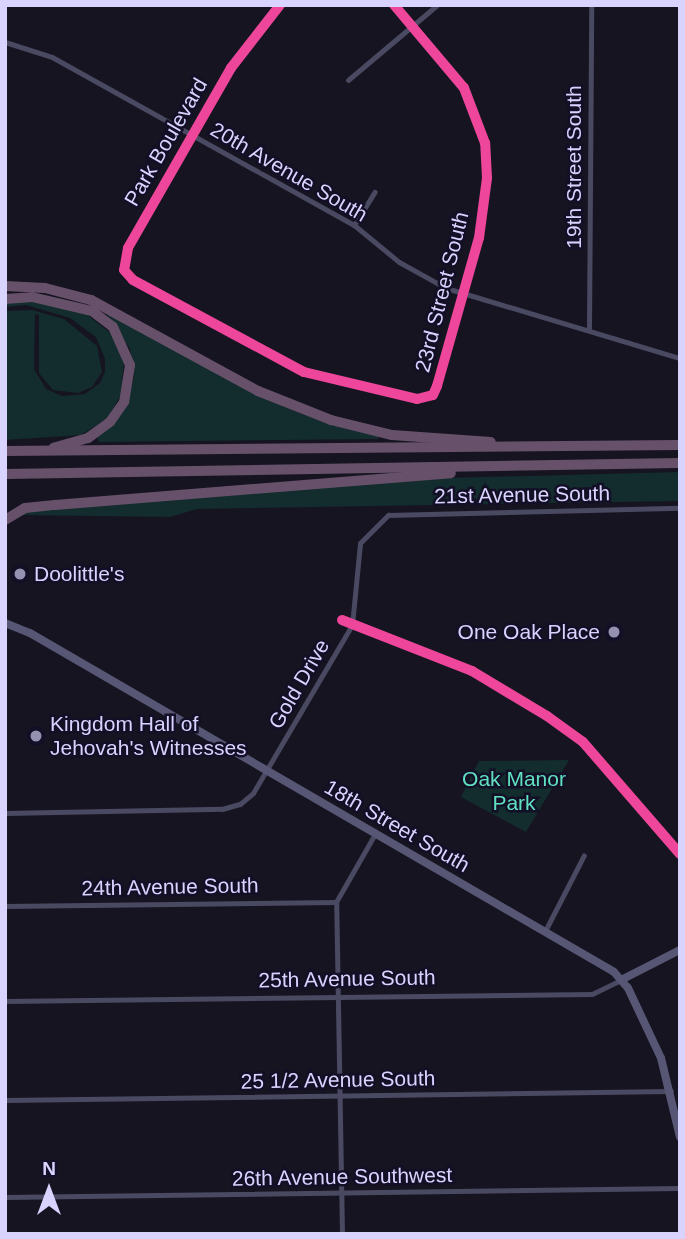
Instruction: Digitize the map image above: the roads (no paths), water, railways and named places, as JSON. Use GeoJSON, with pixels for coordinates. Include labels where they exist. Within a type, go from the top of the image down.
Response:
{"type":"FeatureCollection","features":[{"type":"Feature","properties":{"kind":"highway"},"geometry":{"type":"LineString","coordinates":[[5,286],[45,288],[91,300],[258,391],[331,421],[392,435],[554,447]]}},
{"type":"Feature","properties":{"kind":"highway"},"geometry":{"type":"LineString","coordinates":[[5,299],[32,297],[92,311],[113,327],[131,365],[124,402],[110,422],[88,438],[41,451]]}},
{"type":"Feature","properties":{"kind":"highway"},"geometry":{"type":"LineString","coordinates":[[5,452],[680,445]]}},
{"type":"Feature","properties":{"kind":"highway"},"geometry":{"type":"LineString","coordinates":[[5,474],[680,463]]}},
{"type":"Feature","properties":{"kind":"highway"},"geometry":{"type":"LineString","coordinates":[[5,520],[25,508],[527,466]]}},
{"type":"Feature","properties":{"kind":"street","name":"Park Boulevard"},"geometry":{"type":"LineString","coordinates":[[280,5],[231,68],[192,136],[125,256],[127,275],[304,372],[379,391]]}},
{"type":"Feature","properties":{"kind":"street","name":"23rd Street South"},"geometry":{"type":"LineString","coordinates":[[379,391],[417,399],[433,395],[465,293],[483,214],[487,178],[485,143],[464,88],[394,5]]}},
{"type":"Feature","properties":{"kind":"street"},"geometry":{"type":"LineString","coordinates":[[348,80],[437,5]]}},
{"type":"Feature","properties":{"kind":"street","name":"19th Street South"},"geometry":{"type":"LineString","coordinates":[[590,329],[591,5]]}},
{"type":"Feature","properties":{"kind":"street","name":"20th Avenue South"},"geometry":{"type":"LineString","coordinates":[[5,41],[52,57],[354,225],[399,262],[465,293],[680,358]]}},
{"type":"Feature","properties":{"kind":"street"},"geometry":{"type":"LineString","coordinates":[[354,225],[375,192]]}},
{"type":"Feature","properties":{"kind":"street","name":"21st Avenue South"},"geometry":{"type":"LineString","coordinates":[[369,529],[388,515],[406,512],[680,508]]}},
{"type":"Feature","properties":{"kind":"street","name":"Gold Drive"},"geometry":{"type":"LineString","coordinates":[[5,813],[222,809],[253,793],[352,625],[357,604],[356,558],[369,529]]}},
{"type":"Feature","properties":{"kind":"street","name":"18th Street South"},"geometry":{"type":"LineString","coordinates":[[5,623],[30,633],[266,772],[545,931],[621,981],[648,1026],[671,1091],[680,1138]]}},
{"type":"Feature","properties":{"kind":"street"},"geometry":{"type":"LineString","coordinates":[[342,1234],[336,902],[375,834]]}},
{"type":"Feature","properties":{"kind":"street"},"geometry":{"type":"LineString","coordinates":[[545,931],[584,855]]}},
{"type":"Feature","properties":{"kind":"street","name":"24th Avenue South"},"geometry":{"type":"LineString","coordinates":[[5,906],[336,902]]}},
{"type":"Feature","properties":{"kind":"street","name":"25th Avenue South"},"geometry":{"type":"LineString","coordinates":[[5,1001],[592,994],[680,950]]}},
{"type":"Feature","properties":{"kind":"street","name":"25 1/2 Avenue South"},"geometry":{"type":"LineString","coordinates":[[5,1100],[671,1091]]}},
{"type":"Feature","properties":{"kind":"street","name":"26th Avenue Southwest"},"geometry":{"type":"LineString","coordinates":[[5,1197],[680,1188]]}},
{"type":"Feature","properties":{"kind":"place","name":"Doolittle's"},"geometry":{"type":"Point","coordinates":[20,574]}},
{"type":"Feature","properties":{"kind":"place","name":"One Oak Place"},"geometry":{"type":"Point","coordinates":[614,632]}},
{"type":"Feature","properties":{"kind":"place","name":"Kingdom Hall of Jehovah's Witnesses"},"geometry":{"type":"Point","coordinates":[36,736]}},
{"type":"Feature","properties":{"kind":"park label","name":"Oak Manor Park"},"geometry":{"type":"Point","coordinates":[514,791]}}]}
